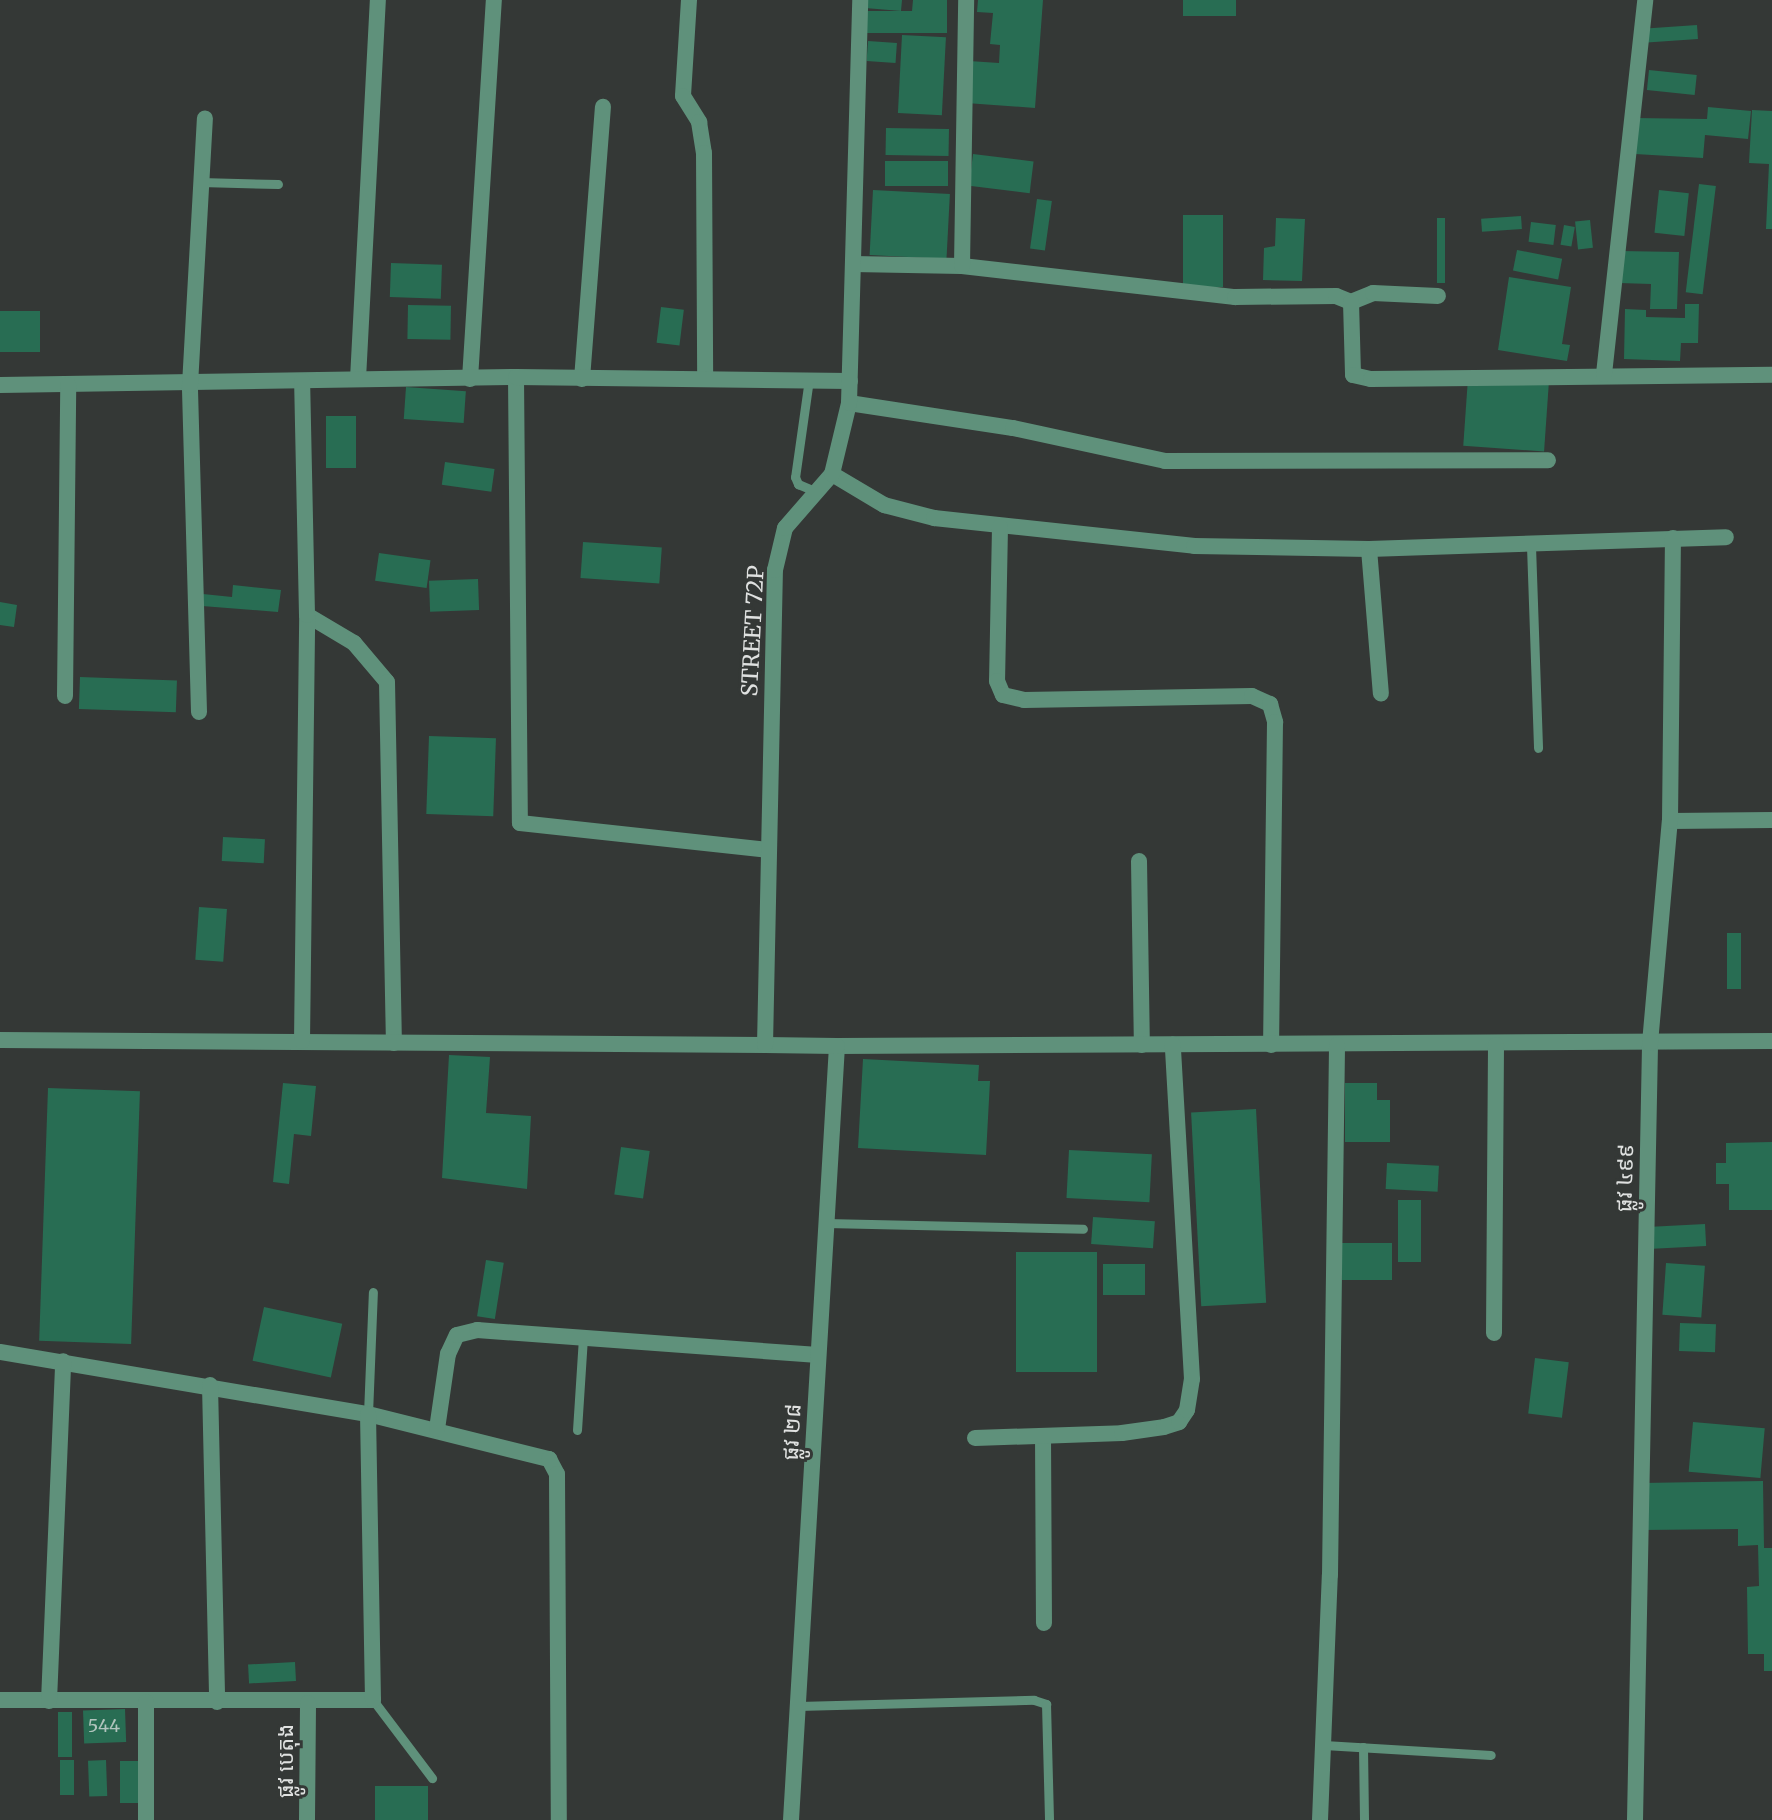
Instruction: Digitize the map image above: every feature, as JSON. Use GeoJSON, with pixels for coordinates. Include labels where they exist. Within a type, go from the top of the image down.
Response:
{"type":"FeatureCollection","features":[{"type":"Feature","properties":{"kind":"street"},"geometry":{"type":"LineString","coordinates":[[358,379],[378,0]]}},
{"type":"Feature","properties":{"kind":"street"},"geometry":{"type":"LineString","coordinates":[[470,379],[494,0]]}},
{"type":"Feature","properties":{"kind":"street"},"geometry":{"type":"LineString","coordinates":[[689,0],[683,96],[699,122],[704,153],[705,378]]}},
{"type":"Feature","properties":{"kind":"street","name":"STREET 72P"},"geometry":{"type":"LineString","coordinates":[[765,1045],[775,570],[785,528],[832,474],[849,403],[860,0]]}},
{"type":"Feature","properties":{"kind":"street"},"geometry":{"type":"LineString","coordinates":[[962,266],[966,0]]}},
{"type":"Feature","properties":{"kind":"street"},"geometry":{"type":"LineString","coordinates":[[1604,374],[1645,0]]}},
{"type":"Feature","properties":{"kind":"street"},"geometry":{"type":"LineString","coordinates":[[582,379],[603,107]]}},
{"type":"Feature","properties":{"kind":"street"},"geometry":{"type":"LineString","coordinates":[[199,712],[190,385],[205,118]]}},
{"type":"Feature","properties":{"kind":"street"},"geometry":{"type":"LineString","coordinates":[[853,264],[962,266],[1235,297],[1336,296],[1351,302],[1373,293],[1438,296]]}},
{"type":"Feature","properties":{"kind":"street"},"geometry":{"type":"LineString","coordinates":[[1351,302],[1353,375],[1371,379],[1604,374],[1772,375]]}},
{"type":"Feature","properties":{"kind":"street"},"geometry":{"type":"LineString","coordinates":[[516,377],[520,823],[768,850]]}},
{"type":"Feature","properties":{"kind":"street"},"geometry":{"type":"LineString","coordinates":[[0,385],[190,385],[516,377],[850,381]]}},
{"type":"Feature","properties":{"kind":"street"},"geometry":{"type":"LineString","coordinates":[[302,381],[307,615],[302,1041]]}},
{"type":"Feature","properties":{"kind":"street"},"geometry":{"type":"LineString","coordinates":[[65,696],[68,385]]}},
{"type":"Feature","properties":{"kind":"street"},"geometry":{"type":"LineString","coordinates":[[849,403],[1013,428],[1165,461],[1548,460]]}},
{"type":"Feature","properties":{"kind":"street"},"geometry":{"type":"LineString","coordinates":[[832,474],[884,505],[1000,527],[1194,546],[1369,549],[1531,546],[1726,537]]}},
{"type":"Feature","properties":{"kind":"street"},"geometry":{"type":"LineString","coordinates":[[1000,527],[997,681],[1003,695],[1024,700],[1252,696],[1270,704],[1275,722],[1271,1045]]}},
{"type":"Feature","properties":{"kind":"street","name":"ផ្លូវ ៤៩៩"},"geometry":{"type":"LineString","coordinates":[[1635,1820],[1650,1043],[1670,821],[1673,538]]}},
{"type":"Feature","properties":{"kind":"street"},"geometry":{"type":"LineString","coordinates":[[1369,549],[1381,694]]}},
{"type":"Feature","properties":{"kind":"street"},"geometry":{"type":"LineString","coordinates":[[307,615],[354,643],[387,682],[394,1043]]}},
{"type":"Feature","properties":{"kind":"street"},"geometry":{"type":"LineString","coordinates":[[1670,821],[1772,820]]}},
{"type":"Feature","properties":{"kind":"street"},"geometry":{"type":"LineString","coordinates":[[1139,861],[1142,1045]]}},
{"type":"Feature","properties":{"kind":"street"},"geometry":{"type":"LineString","coordinates":[[0,1040],[837,1046],[1496,1045],[1772,1041]]}},
{"type":"Feature","properties":{"kind":"street"},"geometry":{"type":"LineString","coordinates":[[975,1438],[1164,1427],[1179,1422],[1187,1410],[1192,1379],[1173,1045]]}},
{"type":"Feature","properties":{"kind":"street"},"geometry":{"type":"LineString","coordinates":[[1320,1820],[1337,1045]]}},
{"type":"Feature","properties":{"kind":"street"},"geometry":{"type":"LineString","coordinates":[[1494,1333],[1496,1045]]}},
{"type":"Feature","properties":{"kind":"street","name":"ផ្លូវ ២៨"},"geometry":{"type":"LineString","coordinates":[[791,1820],[837,1046]]}},
{"type":"Feature","properties":{"kind":"street"},"geometry":{"type":"LineString","coordinates":[[437,1429],[448,1354],[457,1335],[477,1330],[818,1355]]}},
{"type":"Feature","properties":{"kind":"street"},"geometry":{"type":"LineString","coordinates":[[0,1352],[368,1414],[549,1459],[557,1474],[559,1820]]}},
{"type":"Feature","properties":{"kind":"street"},"geometry":{"type":"LineString","coordinates":[[49,1701],[63,1361]]}},
{"type":"Feature","properties":{"kind":"street"},"geometry":{"type":"LineString","coordinates":[[210,1385],[217,1702]]}},
{"type":"Feature","properties":{"kind":"street"},"geometry":{"type":"LineString","coordinates":[[0,1700],[308,1703],[373,1700],[368,1414]]}},
{"type":"Feature","properties":{"kind":"street"},"geometry":{"type":"LineString","coordinates":[[1043,1436],[1044,1623]]}},
{"type":"Feature","properties":{"kind":"street"},"geometry":{"type":"LineString","coordinates":[[146,1702],[146,1820]]}},
{"type":"Feature","properties":{"kind":"street","name":"ផ្លូវ បេតុង"},"geometry":{"type":"LineString","coordinates":[[307,1820],[308,1703]]}},
{"type":"Feature","properties":{"kind":"lane"},"geometry":{"type":"LineString","coordinates":[[200,182],[278,184]]}},
{"type":"Feature","properties":{"kind":"lane"},"geometry":{"type":"LineString","coordinates":[[809,379],[795,477],[798,484],[817,492]]}},
{"type":"Feature","properties":{"kind":"lane"},"geometry":{"type":"LineString","coordinates":[[1531,546],[1538,748]]}},
{"type":"Feature","properties":{"kind":"lane"},"geometry":{"type":"LineString","coordinates":[[826,1223],[1083,1229]]}},
{"type":"Feature","properties":{"kind":"lane"},"geometry":{"type":"LineString","coordinates":[[368,1414],[373,1292]]}},
{"type":"Feature","properties":{"kind":"lane"},"geometry":{"type":"LineString","coordinates":[[577,1430],[583,1337]]}},
{"type":"Feature","properties":{"kind":"lane"},"geometry":{"type":"LineString","coordinates":[[373,1700],[432,1778]]}},
{"type":"Feature","properties":{"kind":"lane"},"geometry":{"type":"LineString","coordinates":[[798,1706],[1034,1700],[1046,1704],[1049,1820]]}},
{"type":"Feature","properties":{"kind":"lane"},"geometry":{"type":"LineString","coordinates":[[1324,1745],[1491,1755]]}},
{"type":"Feature","properties":{"kind":"lane"},"geometry":{"type":"LineString","coordinates":[[1363,1747],[1364,1820]]}},
{"type":"Feature","properties":{"kind":"building"},"geometry":{"type":"Polygon","coordinates":[[[866,0],[902,0],[901,11],[865,8],[866,0]]]}},
{"type":"Feature","properties":{"kind":"building"},"geometry":{"type":"Polygon","coordinates":[[[913,0],[947,0],[947,33],[867,33],[866,11],[912,11],[913,0]]]}},
{"type":"Feature","properties":{"kind":"building"},"geometry":{"type":"Polygon","coordinates":[[[978,0],[1043,0],[1035,108],[966,103],[969,61],[999,63],[1000,45],[990,44],[993,13],[977,12],[978,0]]]}},
{"type":"Feature","properties":{"kind":"building"},"geometry":{"type":"Polygon","coordinates":[[[1183,0],[1236,0],[1236,16],[1183,16],[1183,0]]]}},
{"type":"Feature","properties":{"kind":"building"},"geometry":{"type":"Polygon","coordinates":[[[1697,25],[1698,39],[1647,43],[1646,29],[1697,25]]]}},
{"type":"Feature","properties":{"kind":"building"},"geometry":{"type":"Polygon","coordinates":[[[902,35],[946,37],[942,115],[898,113],[902,35]]]}},
{"type":"Feature","properties":{"kind":"building"},"geometry":{"type":"Polygon","coordinates":[[[868,41],[897,43],[896,63],[867,61],[868,41]]]}},
{"type":"Feature","properties":{"kind":"building"},"geometry":{"type":"Polygon","coordinates":[[[1649,70],[1697,75],[1695,95],[1647,90],[1649,70]]]}},
{"type":"Feature","properties":{"kind":"building"},"geometry":{"type":"Polygon","coordinates":[[[1708,107],[1751,111],[1748,139],[1705,135],[1703,158],[1635,154],[1635,118],[1707,119],[1708,107]]]}},
{"type":"Feature","properties":{"kind":"building"},"geometry":{"type":"Polygon","coordinates":[[[1752,110],[1772,111],[1772,229],[1766,229],[1769,164],[1749,163],[1752,110]]]}},
{"type":"Feature","properties":{"kind":"building"},"geometry":{"type":"Polygon","coordinates":[[[886,128],[949,129],[949,156],[886,155],[886,128]]]}},
{"type":"Feature","properties":{"kind":"building"},"geometry":{"type":"Polygon","coordinates":[[[973,154],[1034,161],[1030,193],[969,186],[973,154]]]}},
{"type":"Feature","properties":{"kind":"building"},"geometry":{"type":"Polygon","coordinates":[[[885,161],[948,161],[948,186],[885,186],[885,161]]]}},
{"type":"Feature","properties":{"kind":"building"},"geometry":{"type":"Polygon","coordinates":[[[1699,184],[1716,186],[1703,294],[1686,292],[1699,184]]]}},
{"type":"Feature","properties":{"kind":"building"},"geometry":{"type":"Polygon","coordinates":[[[873,190],[950,194],[946,259],[870,255],[873,190]]]}},
{"type":"Feature","properties":{"kind":"building"},"geometry":{"type":"Polygon","coordinates":[[[1659,190],[1689,193],[1684,236],[1655,233],[1659,190]]]}},
{"type":"Feature","properties":{"kind":"building"},"geometry":{"type":"Polygon","coordinates":[[[1037,199],[1052,201],[1045,251],[1030,249],[1037,199]]]}},
{"type":"Feature","properties":{"kind":"building"},"geometry":{"type":"Polygon","coordinates":[[[1183,215],[1223,215],[1223,287],[1183,287],[1183,215]]]}},
{"type":"Feature","properties":{"kind":"building"},"geometry":{"type":"Polygon","coordinates":[[[1521,216],[1522,229],[1482,232],[1481,219],[1521,216]]]}},
{"type":"Feature","properties":{"kind":"building"},"geometry":{"type":"Polygon","coordinates":[[[1276,218],[1305,219],[1302,281],[1263,280],[1264,248],[1275,246],[1276,218]]]}},
{"type":"Feature","properties":{"kind":"building"},"geometry":{"type":"Polygon","coordinates":[[[1437,218],[1445,218],[1445,283],[1437,283],[1437,218]]]}},
{"type":"Feature","properties":{"kind":"building"},"geometry":{"type":"Polygon","coordinates":[[[1590,220],[1593,248],[1578,249],[1575,222],[1590,220]]]}},
{"type":"Feature","properties":{"kind":"building"},"geometry":{"type":"Polygon","coordinates":[[[1531,222],[1556,225],[1553,245],[1529,242],[1531,222]]]}},
{"type":"Feature","properties":{"kind":"building"},"geometry":{"type":"Polygon","coordinates":[[[1564,225],[1575,227],[1571,247],[1561,245],[1564,225]]]}},
{"type":"Feature","properties":{"kind":"building"},"geometry":{"type":"Polygon","coordinates":[[[1517,250],[1562,259],[1558,279],[1513,271],[1517,250]]]}},
{"type":"Feature","properties":{"kind":"building"},"geometry":{"type":"Polygon","coordinates":[[[1620,251],[1679,252],[1677,309],[1650,309],[1651,284],[1619,283],[1620,251]]]}},
{"type":"Feature","properties":{"kind":"building"},"geometry":{"type":"Polygon","coordinates":[[[391,263],[442,265],[441,299],[390,297],[391,263]]]}},
{"type":"Feature","properties":{"kind":"building"},"geometry":{"type":"Polygon","coordinates":[[[1509,277],[1571,287],[1562,344],[1570,345],[1567,361],[1498,350],[1509,277]]]}},
{"type":"Feature","properties":{"kind":"building"},"geometry":{"type":"Polygon","coordinates":[[[1685,304],[1699,304],[1698,343],[1681,343],[1680,361],[1624,359],[1625,309],[1646,310],[1646,317],[1685,318],[1685,304]]]}},
{"type":"Feature","properties":{"kind":"building"},"geometry":{"type":"Polygon","coordinates":[[[408,305],[451,306],[450,340],[407,339],[408,305]]]}},
{"type":"Feature","properties":{"kind":"building"},"geometry":{"type":"Polygon","coordinates":[[[661,307],[684,310],[679,346],[657,343],[661,307]]]}},
{"type":"Feature","properties":{"kind":"building"},"geometry":{"type":"Polygon","coordinates":[[[0,311],[40,311],[40,352],[0,352],[0,311]]]}},
{"type":"Feature","properties":{"kind":"building"},"geometry":{"type":"Polygon","coordinates":[[[1468,378],[1549,384],[1544,451],[1463,446],[1468,378]]]}},
{"type":"Feature","properties":{"kind":"building"},"geometry":{"type":"Polygon","coordinates":[[[406,387],[466,391],[464,423],[404,419],[406,387]]]}},
{"type":"Feature","properties":{"kind":"building"},"geometry":{"type":"Polygon","coordinates":[[[326,416],[356,416],[356,468],[326,468],[326,416]]]}},
{"type":"Feature","properties":{"kind":"building"},"geometry":{"type":"Polygon","coordinates":[[[445,462],[495,469],[491,492],[442,485],[445,462]]]}},
{"type":"Feature","properties":{"kind":"building"},"geometry":{"type":"Polygon","coordinates":[[[583,542],[662,548],[659,583],[580,578],[583,542]]]}},
{"type":"Feature","properties":{"kind":"building"},"geometry":{"type":"Polygon","coordinates":[[[379,553],[430,560],[427,588],[375,581],[379,553]]]}},
{"type":"Feature","properties":{"kind":"building"},"geometry":{"type":"Polygon","coordinates":[[[478,579],[479,610],[430,612],[429,581],[478,579]]]}},
{"type":"Feature","properties":{"kind":"building"},"geometry":{"type":"Polygon","coordinates":[[[233,585],[281,590],[278,612],[202,606],[203,594],[232,597],[233,585]]]}},
{"type":"Feature","properties":{"kind":"building"},"geometry":{"type":"Polygon","coordinates":[[[0,602],[17,605],[14,627],[0,625],[0,602]]]}},
{"type":"Feature","properties":{"kind":"building"},"geometry":{"type":"Polygon","coordinates":[[[80,677],[177,680],[176,712],[79,709],[80,677]]]}},
{"type":"Feature","properties":{"kind":"building"},"geometry":{"type":"Polygon","coordinates":[[[429,736],[496,738],[493,816],[426,814],[429,736]]]}},
{"type":"Feature","properties":{"kind":"building"},"geometry":{"type":"Polygon","coordinates":[[[223,837],[265,839],[264,863],[222,861],[223,837]]]}},
{"type":"Feature","properties":{"kind":"building"},"geometry":{"type":"Polygon","coordinates":[[[199,907],[227,909],[223,962],[195,960],[199,907]]]}},
{"type":"Feature","properties":{"kind":"building"},"geometry":{"type":"Polygon","coordinates":[[[1727,933],[1741,933],[1741,989],[1727,989],[1727,933]]]}},
{"type":"Feature","properties":{"kind":"building"},"geometry":{"type":"Polygon","coordinates":[[[449,1055],[490,1057],[486,1113],[531,1116],[527,1189],[442,1178],[449,1055]]]}},
{"type":"Feature","properties":{"kind":"building"},"geometry":{"type":"Polygon","coordinates":[[[863,1059],[979,1065],[978,1081],[990,1081],[986,1155],[858,1148],[863,1059]]]}},
{"type":"Feature","properties":{"kind":"building"},"geometry":{"type":"Polygon","coordinates":[[[283,1083],[316,1086],[311,1136],[294,1134],[289,1184],[273,1182],[283,1083]]]}},
{"type":"Feature","properties":{"kind":"building"},"geometry":{"type":"Polygon","coordinates":[[[1345,1083],[1377,1083],[1377,1100],[1390,1100],[1390,1142],[1345,1142],[1345,1083]]]}},
{"type":"Feature","properties":{"kind":"building"},"geometry":{"type":"Polygon","coordinates":[[[48,1088],[140,1091],[131,1344],[39,1341],[48,1088]]]}},
{"type":"Feature","properties":{"kind":"building"},"geometry":{"type":"Polygon","coordinates":[[[1256,1109],[1266,1303],[1201,1306],[1191,1112],[1256,1109]]]}},
{"type":"Feature","properties":{"kind":"building"},"geometry":{"type":"Polygon","coordinates":[[[1772,1142],[1772,1210],[1729,1210],[1729,1184],[1716,1184],[1716,1163],[1726,1163],[1726,1143],[1772,1142]]]}},
{"type":"Feature","properties":{"kind":"building"},"geometry":{"type":"Polygon","coordinates":[[[621,1147],[650,1151],[643,1199],[614,1195],[621,1147]]]}},
{"type":"Feature","properties":{"kind":"building"},"geometry":{"type":"Polygon","coordinates":[[[1069,1150],[1152,1154],[1149,1202],[1066,1198],[1069,1150]]]}},
{"type":"Feature","properties":{"kind":"building"},"geometry":{"type":"Polygon","coordinates":[[[1387,1163],[1439,1166],[1438,1192],[1386,1189],[1387,1163]]]}},
{"type":"Feature","properties":{"kind":"building"},"geometry":{"type":"Polygon","coordinates":[[[1398,1200],[1421,1200],[1421,1262],[1398,1262],[1398,1200]]]}},
{"type":"Feature","properties":{"kind":"building"},"geometry":{"type":"Polygon","coordinates":[[[1093,1217],[1155,1221],[1153,1248],[1091,1244],[1093,1217]]]}},
{"type":"Feature","properties":{"kind":"building"},"geometry":{"type":"Polygon","coordinates":[[[1705,1224],[1706,1246],[1653,1249],[1652,1227],[1705,1224]]]}},
{"type":"Feature","properties":{"kind":"building"},"geometry":{"type":"Polygon","coordinates":[[[1342,1243],[1392,1243],[1392,1280],[1342,1280],[1342,1243]]]}},
{"type":"Feature","properties":{"kind":"building"},"geometry":{"type":"Polygon","coordinates":[[[1016,1252],[1097,1252],[1097,1372],[1016,1372],[1016,1252]]]}},
{"type":"Feature","properties":{"kind":"building"},"geometry":{"type":"Polygon","coordinates":[[[486,1260],[504,1263],[495,1319],[477,1316],[486,1260]]]}},
{"type":"Feature","properties":{"kind":"building"},"geometry":{"type":"Polygon","coordinates":[[[1666,1263],[1705,1266],[1701,1318],[1662,1315],[1666,1263]]]}},
{"type":"Feature","properties":{"kind":"building"},"geometry":{"type":"Polygon","coordinates":[[[1103,1264],[1145,1264],[1145,1295],[1103,1295],[1103,1264]]]}},
{"type":"Feature","properties":{"kind":"building"},"geometry":{"type":"Polygon","coordinates":[[[264,1307],[342,1324],[331,1377],[253,1361],[264,1307]]]}},
{"type":"Feature","properties":{"kind":"building"},"geometry":{"type":"Polygon","coordinates":[[[1680,1323],[1716,1324],[1715,1352],[1679,1351],[1680,1323]]]}},
{"type":"Feature","properties":{"kind":"building"},"geometry":{"type":"Polygon","coordinates":[[[1535,1358],[1569,1362],[1562,1418],[1528,1414],[1535,1358]]]}},
{"type":"Feature","properties":{"kind":"building"},"geometry":{"type":"Polygon","coordinates":[[[1693,1422],[1765,1428],[1760,1478],[1689,1472],[1693,1422]]]}},
{"type":"Feature","properties":{"kind":"building"},"geometry":{"type":"Polygon","coordinates":[[[1763,1481],[1764,1548],[1772,1548],[1772,1671],[1764,1671],[1764,1654],[1748,1654],[1747,1587],[1759,1586],[1758,1545],[1738,1546],[1738,1529],[1643,1530],[1642,1483],[1763,1481]]]}},
{"type":"Feature","properties":{"kind":"building"},"geometry":{"type":"Polygon","coordinates":[[[295,1662],[296,1681],[249,1683],[248,1664],[295,1662]]]}},
{"type":"Feature","properties":{"kind":"building"},"geometry":{"type":"Polygon","coordinates":[[[125,1709],[126,1742],[84,1743],[83,1710],[125,1709]]]}},
{"type":"Feature","properties":{"kind":"building"},"geometry":{"type":"Polygon","coordinates":[[[58,1712],[72,1712],[72,1757],[58,1757],[58,1712]]]}},
{"type":"Feature","properties":{"kind":"building"},"geometry":{"type":"Polygon","coordinates":[[[60,1760],[74,1760],[74,1795],[60,1795],[60,1760]]]}},
{"type":"Feature","properties":{"kind":"building"},"geometry":{"type":"Polygon","coordinates":[[[106,1760],[107,1796],[89,1797],[88,1761],[106,1760]]]}},
{"type":"Feature","properties":{"kind":"building"},"geometry":{"type":"Polygon","coordinates":[[[120,1761],[140,1761],[140,1803],[120,1803],[120,1761]]]}},
{"type":"Feature","properties":{"kind":"building"},"geometry":{"type":"Polygon","coordinates":[[[375,1786],[428,1786],[428,1820],[375,1820],[375,1786]]]}}]}
